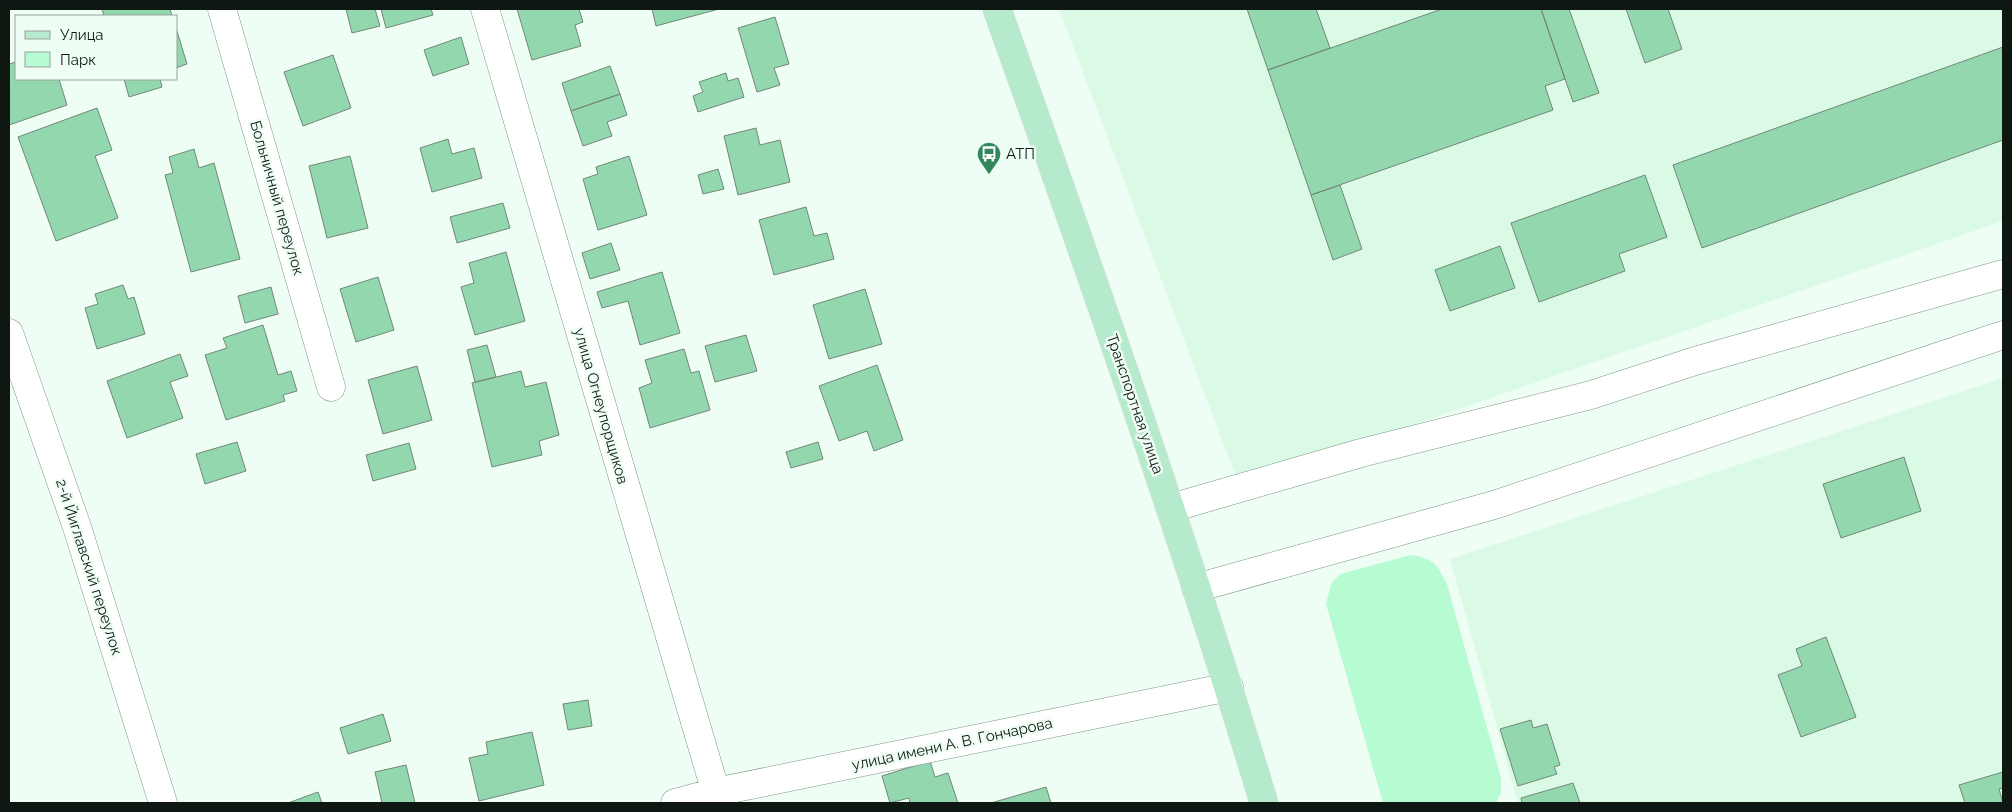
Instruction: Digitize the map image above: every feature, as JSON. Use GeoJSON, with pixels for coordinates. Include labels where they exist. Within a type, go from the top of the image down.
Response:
{"type":"FeatureCollection","features":[{"type":"Feature","properties":{"kind":"main road","name":"Транспортная улица"},"geometry":{"type":"LineString","coordinates":[[997,9],[1171,508],[1264,803]]}},
{"type":"Feature","properties":{"kind":"street","name":"Больничный переулок"},"geometry":{"type":"LineString","coordinates":[[222,9],[331,387]]}},
{"type":"Feature","properties":{"kind":"street","name":"улица Огнеупорщиков"},"geometry":{"type":"LineString","coordinates":[[485,9],[718,798]]}},
{"type":"Feature","properties":{"kind":"street"},"geometry":{"type":"LineString","coordinates":[[1171,508],[1361,452],[1591,395],[1695,361],[2003,274]]}},
{"type":"Feature","properties":{"kind":"street","name":"2-й Йиглавский переулок"},"geometry":{"type":"LineString","coordinates":[[9,333],[77,527],[162,803]]}},
{"type":"Feature","properties":{"kind":"street"},"geometry":{"type":"LineString","coordinates":[[1196,588],[1494,505],[2003,335]]}},
{"type":"Feature","properties":{"kind":"street","name":"улица имени А. В. Гончарова"},"geometry":{"type":"LineString","coordinates":[[675,803],[718,798],[1229,688]]}},
{"type":"Feature","properties":{"kind":"shaded area"},"geometry":{"type":"Polygon","coordinates":[[[1059,9],[2003,9],[2003,221],[1239,485],[1059,9]]]}},
{"type":"Feature","properties":{"kind":"shaded area"},"geometry":{"type":"Polygon","coordinates":[[[2003,378],[2003,803],[1518,803],[1450,559],[2003,378]]]}},
{"type":"Feature","properties":{"kind":"green space"},"geometry":{"type":"Polygon","coordinates":[[[1411,555],[1425,558],[1434,564],[1447,584],[1501,778],[1501,793],[1496,803],[1383,803],[1326,604],[1331,584],[1340,574],[1411,555]]]}},
{"type":"Feature","properties":{"kind":"building"},"geometry":{"type":"Polygon","coordinates":[[[102,9],[170,9],[172,15],[104,15],[102,9]]]}},
{"type":"Feature","properties":{"kind":"building"},"geometry":{"type":"Polygon","coordinates":[[[346,9],[375,9],[380,26],[352,33],[346,9]]]}},
{"type":"Feature","properties":{"kind":"building"},"geometry":{"type":"Polygon","coordinates":[[[381,9],[431,9],[433,15],[386,28],[381,9]]]}},
{"type":"Feature","properties":{"kind":"building"},"geometry":{"type":"Polygon","coordinates":[[[517,9],[579,9],[583,22],[575,25],[581,46],[532,60],[517,9]]]}},
{"type":"Feature","properties":{"kind":"building"},"geometry":{"type":"Polygon","coordinates":[[[652,9],[719,9],[656,26],[652,9]]]}},
{"type":"Feature","properties":{"kind":"building"},"geometry":{"type":"Polygon","coordinates":[[[1247,9],[1316,9],[1330,48],[1268,70],[1247,9]]]}},
{"type":"Feature","properties":{"kind":"building"},"geometry":{"type":"Polygon","coordinates":[[[1442,9],[1541,9],[1565,79],[1545,86],[1553,110],[1311,195],[1268,70],[1442,9]]]}},
{"type":"Feature","properties":{"kind":"building"},"geometry":{"type":"Polygon","coordinates":[[[1541,9],[1569,9],[1599,93],[1573,102],[1541,9]]]}},
{"type":"Feature","properties":{"kind":"building"},"geometry":{"type":"Polygon","coordinates":[[[1626,9],[1668,9],[1682,49],[1645,63],[1626,9]]]}},
{"type":"Feature","properties":{"kind":"building"},"geometry":{"type":"Polygon","coordinates":[[[775,17],[789,64],[774,68],[780,85],[757,92],[738,28],[775,17]]]}},
{"type":"Feature","properties":{"kind":"building"},"geometry":{"type":"Polygon","coordinates":[[[178,35],[187,64],[178,67],[178,35]]]}},
{"type":"Feature","properties":{"kind":"building"},"geometry":{"type":"Polygon","coordinates":[[[461,37],[469,64],[433,76],[424,50],[461,37]]]}},
{"type":"Feature","properties":{"kind":"building"},"geometry":{"type":"Polygon","coordinates":[[[2003,47],[2003,140],[1702,248],[1673,165],[2003,47]]]}},
{"type":"Feature","properties":{"kind":"building"},"geometry":{"type":"Polygon","coordinates":[[[333,55],[351,108],[303,126],[284,72],[333,55]]]}},
{"type":"Feature","properties":{"kind":"building"},"geometry":{"type":"Polygon","coordinates":[[[15,62],[15,80],[59,80],[67,105],[9,125],[9,64],[15,62]]]}},
{"type":"Feature","properties":{"kind":"building"},"geometry":{"type":"Polygon","coordinates":[[[610,66],[620,94],[571,111],[562,83],[610,66]]]}},
{"type":"Feature","properties":{"kind":"building"},"geometry":{"type":"Polygon","coordinates":[[[726,73],[728,81],[738,78],[744,97],[698,112],[693,96],[703,92],[699,82],[726,73]]]}},
{"type":"Feature","properties":{"kind":"building"},"geometry":{"type":"Polygon","coordinates":[[[124,80],[160,80],[162,87],[129,97],[124,80]]]}},
{"type":"Feature","properties":{"kind":"building"},"geometry":{"type":"Polygon","coordinates":[[[620,94],[627,115],[607,122],[612,136],[583,146],[571,111],[620,94]]]}},
{"type":"Feature","properties":{"kind":"building"},"geometry":{"type":"Polygon","coordinates":[[[97,108],[112,150],[95,156],[118,218],[56,241],[18,137],[97,108]]]}},
{"type":"Feature","properties":{"kind":"building"},"geometry":{"type":"Polygon","coordinates":[[[756,128],[760,145],[780,140],[790,182],[738,195],[724,136],[756,128]]]}},
{"type":"Feature","properties":{"kind":"building"},"geometry":{"type":"Polygon","coordinates":[[[448,139],[452,154],[474,148],[482,178],[432,192],[420,148],[448,139]]]}},
{"type":"Feature","properties":{"kind":"building"},"geometry":{"type":"Polygon","coordinates":[[[194,149],[199,168],[214,163],[240,259],[191,272],[165,175],[173,173],[169,157],[194,149]]]}},
{"type":"Feature","properties":{"kind":"building"},"geometry":{"type":"Polygon","coordinates":[[[350,156],[368,228],[327,238],[309,166],[350,156]]]}},
{"type":"Feature","properties":{"kind":"building"},"geometry":{"type":"Polygon","coordinates":[[[629,156],[647,215],[598,230],[583,179],[598,174],[596,167],[629,156]]]}},
{"type":"Feature","properties":{"kind":"building"},"geometry":{"type":"Polygon","coordinates":[[[718,169],[724,189],[703,194],[698,175],[718,169]]]}},
{"type":"Feature","properties":{"kind":"building"},"geometry":{"type":"Polygon","coordinates":[[[1645,175],[1667,237],[1619,254],[1625,271],[1539,302],[1511,223],[1645,175]]]}},
{"type":"Feature","properties":{"kind":"building"},"geometry":{"type":"Polygon","coordinates":[[[1340,185],[1362,249],[1333,260],[1311,195],[1340,185]]]}},
{"type":"Feature","properties":{"kind":"building"},"geometry":{"type":"Polygon","coordinates":[[[503,203],[510,228],[457,243],[450,217],[503,203]]]}},
{"type":"Feature","properties":{"kind":"building"},"geometry":{"type":"Polygon","coordinates":[[[806,207],[814,236],[827,233],[834,259],[774,275],[759,220],[806,207]]]}},
{"type":"Feature","properties":{"kind":"building"},"geometry":{"type":"Polygon","coordinates":[[[611,243],[620,270],[590,279],[582,253],[611,243]]]}},
{"type":"Feature","properties":{"kind":"building"},"geometry":{"type":"Polygon","coordinates":[[[1500,246],[1515,288],[1450,311],[1435,270],[1500,246]]]}},
{"type":"Feature","properties":{"kind":"building"},"geometry":{"type":"Polygon","coordinates":[[[506,252],[525,321],[475,335],[461,287],[474,283],[469,263],[506,252]]]}},
{"type":"Feature","properties":{"kind":"building"},"geometry":{"type":"Polygon","coordinates":[[[662,272],[680,333],[640,345],[628,301],[602,308],[597,292],[662,272]]]}},
{"type":"Feature","properties":{"kind":"building"},"geometry":{"type":"Polygon","coordinates":[[[378,277],[394,330],[356,342],[340,289],[378,277]]]}},
{"type":"Feature","properties":{"kind":"building"},"geometry":{"type":"Polygon","coordinates":[[[123,285],[128,299],[134,297],[145,334],[97,349],[85,308],[98,304],[95,294],[123,285]]]}},
{"type":"Feature","properties":{"kind":"building"},"geometry":{"type":"Polygon","coordinates":[[[271,287],[278,314],[245,323],[238,296],[271,287]]]}},
{"type":"Feature","properties":{"kind":"building"},"geometry":{"type":"Polygon","coordinates":[[[865,289],[882,344],[829,359],[813,305],[865,289]]]}},
{"type":"Feature","properties":{"kind":"building"},"geometry":{"type":"Polygon","coordinates":[[[263,325],[278,375],[291,371],[297,391],[283,395],[285,401],[226,420],[205,355],[227,348],[223,338],[263,325]]]}},
{"type":"Feature","properties":{"kind":"building"},"geometry":{"type":"Polygon","coordinates":[[[746,335],[757,371],[715,382],[705,346],[746,335]]]}},
{"type":"Feature","properties":{"kind":"building"},"geometry":{"type":"Polygon","coordinates":[[[487,345],[496,377],[475,382],[467,350],[487,345]]]}},
{"type":"Feature","properties":{"kind":"building"},"geometry":{"type":"Polygon","coordinates":[[[684,349],[691,373],[699,371],[710,410],[650,428],[639,388],[652,383],[645,360],[684,349]]]}},
{"type":"Feature","properties":{"kind":"building"},"geometry":{"type":"Polygon","coordinates":[[[180,354],[188,376],[170,382],[183,418],[127,438],[107,381],[180,354]]]}},
{"type":"Feature","properties":{"kind":"building"},"geometry":{"type":"Polygon","coordinates":[[[877,365],[903,440],[874,451],[867,431],[839,441],[819,386],[877,365]]]}},
{"type":"Feature","properties":{"kind":"building"},"geometry":{"type":"Polygon","coordinates":[[[417,366],[432,420],[383,434],[368,380],[417,366]]]}},
{"type":"Feature","properties":{"kind":"building"},"geometry":{"type":"Polygon","coordinates":[[[521,371],[525,387],[546,382],[559,435],[539,441],[542,455],[492,467],[472,383],[521,371]]]}},
{"type":"Feature","properties":{"kind":"building"},"geometry":{"type":"Polygon","coordinates":[[[237,442],[246,471],[205,484],[196,454],[237,442]]]}},
{"type":"Feature","properties":{"kind":"building"},"geometry":{"type":"Polygon","coordinates":[[[818,442],[823,459],[791,468],[786,452],[818,442]]]}},
{"type":"Feature","properties":{"kind":"building"},"geometry":{"type":"Polygon","coordinates":[[[409,443],[416,469],[373,481],[366,455],[409,443]]]}},
{"type":"Feature","properties":{"kind":"building"},"geometry":{"type":"Polygon","coordinates":[[[1904,457],[1921,511],[1841,538],[1823,484],[1904,457]]]}},
{"type":"Feature","properties":{"kind":"building"},"geometry":{"type":"Polygon","coordinates":[[[1826,637],[1856,717],[1801,737],[1778,675],[1802,666],[1796,649],[1826,637]]]}},
{"type":"Feature","properties":{"kind":"building"},"geometry":{"type":"Polygon","coordinates":[[[588,700],[592,726],[568,730],[563,704],[588,700]]]}},
{"type":"Feature","properties":{"kind":"building"},"geometry":{"type":"Polygon","coordinates":[[[383,714],[391,741],[348,754],[340,728],[383,714]]]}},
{"type":"Feature","properties":{"kind":"building"},"geometry":{"type":"Polygon","coordinates":[[[1531,720],[1533,728],[1547,724],[1560,765],[1554,767],[1557,774],[1518,786],[1500,729],[1531,720]]]}},
{"type":"Feature","properties":{"kind":"building"},"geometry":{"type":"Polygon","coordinates":[[[532,732],[544,785],[479,801],[469,758],[488,754],[486,742],[532,732]]]}},
{"type":"Feature","properties":{"kind":"building"},"geometry":{"type":"Polygon","coordinates":[[[930,761],[935,777],[948,773],[958,803],[910,803],[909,798],[890,803],[882,776],[930,761]]]}},
{"type":"Feature","properties":{"kind":"building"},"geometry":{"type":"Polygon","coordinates":[[[406,765],[415,803],[382,803],[375,772],[406,765]]]}},
{"type":"Feature","properties":{"kind":"building"},"geometry":{"type":"Polygon","coordinates":[[[2003,772],[2003,788],[1999,789],[2003,803],[1965,803],[1959,785],[2003,772]]]}},
{"type":"Feature","properties":{"kind":"building"},"geometry":{"type":"Polygon","coordinates":[[[1573,783],[1580,803],[1522,803],[1521,798],[1573,783]]]}},
{"type":"Feature","properties":{"kind":"building"},"geometry":{"type":"Polygon","coordinates":[[[1046,787],[1051,803],[991,803],[1046,787]]]}},
{"type":"Feature","properties":{"kind":"building"},"geometry":{"type":"Polygon","coordinates":[[[318,792],[322,803],[288,803],[318,792]]]}},
{"type":"Feature","properties":{"kind":"place","name":"АТП"},"geometry":{"type":"Point","coordinates":[989,175]}}]}
